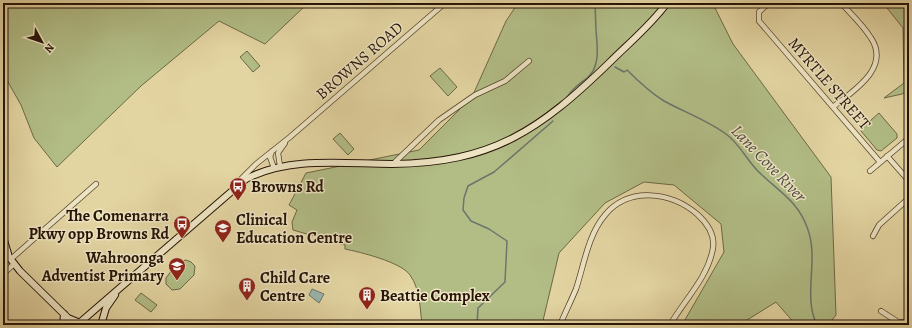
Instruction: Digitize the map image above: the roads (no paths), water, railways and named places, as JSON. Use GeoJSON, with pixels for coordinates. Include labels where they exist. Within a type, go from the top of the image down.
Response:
{"type":"FeatureCollection","features":[{"type":"Feature","properties":{"kind":"main road"},"geometry":{"type":"LineString","coordinates":[[3,253],[64,314],[81,324],[229,192],[258,172],[277,167],[315,164],[393,164],[461,158],[475,154],[521,135],[567,102],[649,24],[667,3]]}},
{"type":"Feature","properties":{"kind":"main road"},"geometry":{"type":"LineString","coordinates":[[3,237],[11,260]]}},
{"type":"Feature","properties":{"kind":"main road"},"geometry":{"type":"LineString","coordinates":[[101,325],[106,308],[122,286]]}},
{"type":"Feature","properties":{"kind":"main road"},"geometry":{"type":"LineString","coordinates":[[63,325],[64,314]]}},
{"type":"Feature","properties":{"kind":"street","name":"BROWNS ROAD"},"geometry":{"type":"LineString","coordinates":[[229,192],[273,150],[445,3]]}},
{"type":"Feature","properties":{"kind":"street","name":"MYRTLE STREET"},"geometry":{"type":"LineString","coordinates":[[769,3],[759,12],[759,22],[880,162]]}},
{"type":"Feature","properties":{"kind":"street"},"geometry":{"type":"LineString","coordinates":[[833,108],[871,74],[877,58],[876,47],[871,38],[841,3]]}},
{"type":"Feature","properties":{"kind":"street"},"geometry":{"type":"LineString","coordinates":[[393,164],[439,120],[475,95],[505,81],[529,61]]}},
{"type":"Feature","properties":{"kind":"street","name":"BROWNS ROAD"},"geometry":{"type":"LineString","coordinates":[[277,167],[278,153],[290,137]]}},
{"type":"Feature","properties":{"kind":"street"},"geometry":{"type":"LineString","coordinates":[[870,171],[909,138]]}},
{"type":"Feature","properties":{"kind":"street"},"geometry":{"type":"LineString","coordinates":[[273,150],[270,157],[277,167]]}},
{"type":"Feature","properties":{"kind":"street"},"geometry":{"type":"LineString","coordinates":[[888,156],[909,181]]}},
{"type":"Feature","properties":{"kind":"street"},"geometry":{"type":"LineString","coordinates":[[3,274],[11,260],[96,184]]}},
{"type":"Feature","properties":{"kind":"street"},"geometry":{"type":"LineString","coordinates":[[560,325],[576,289],[598,225],[605,214],[623,200],[644,195],[663,196],[681,203],[706,223],[712,237],[713,247],[709,264],[698,284],[670,325]]}},
{"type":"Feature","properties":{"kind":"street"},"geometry":{"type":"LineString","coordinates":[[873,236],[879,225],[909,198]]}},
{"type":"Feature","properties":{"kind":"street"},"geometry":{"type":"LineString","coordinates":[[881,311],[898,322],[909,322]]}},
{"type":"Feature","properties":{"kind":"water"},"geometry":{"type":"Polygon","coordinates":[[[312,289],[324,294],[319,303],[309,295],[312,289]]]}},
{"type":"Feature","properties":{"kind":"waterway"},"geometry":{"type":"LineString","coordinates":[[595,3],[596,30]]}},
{"type":"Feature","properties":{"kind":"waterway"},"geometry":{"type":"LineString","coordinates":[[567,97],[587,78],[594,68],[597,56],[596,30]]}},
{"type":"Feature","properties":{"kind":"waterway","name":"Lane Cove River"},"geometry":{"type":"LineString","coordinates":[[615,67],[624,72],[627,70],[645,87],[664,101],[703,120],[726,134],[736,143],[757,170],[794,204],[803,218],[811,239],[811,302],[817,325]]}},
{"type":"Feature","properties":{"kind":"waterway"},"geometry":{"type":"LineString","coordinates":[[477,325],[478,308],[505,282],[507,241],[489,229],[471,221],[463,210],[464,198],[468,186],[494,172],[553,121]]}},
{"type":"Feature","properties":{"kind":"place","name":"Browns Rd"},"geometry":{"type":"Point","coordinates":[238,201]}},
{"type":"Feature","properties":{"kind":"place","name":"The Comenarra Pkwy opp Browns Rd"},"geometry":{"type":"Point","coordinates":[182,239]}},
{"type":"Feature","properties":{"kind":"place","name":"Clinical Education Centre"},"geometry":{"type":"Point","coordinates":[223,243]}},
{"type":"Feature","properties":{"kind":"place","name":"Wahroonga Adventist Primary"},"geometry":{"type":"Point","coordinates":[177,281]}},
{"type":"Feature","properties":{"kind":"place","name":"Child Care Centre"},"geometry":{"type":"Point","coordinates":[247,301]}},
{"type":"Feature","properties":{"kind":"place","name":"Beattie Complex"},"geometry":{"type":"Point","coordinates":[367,310]}}]}
